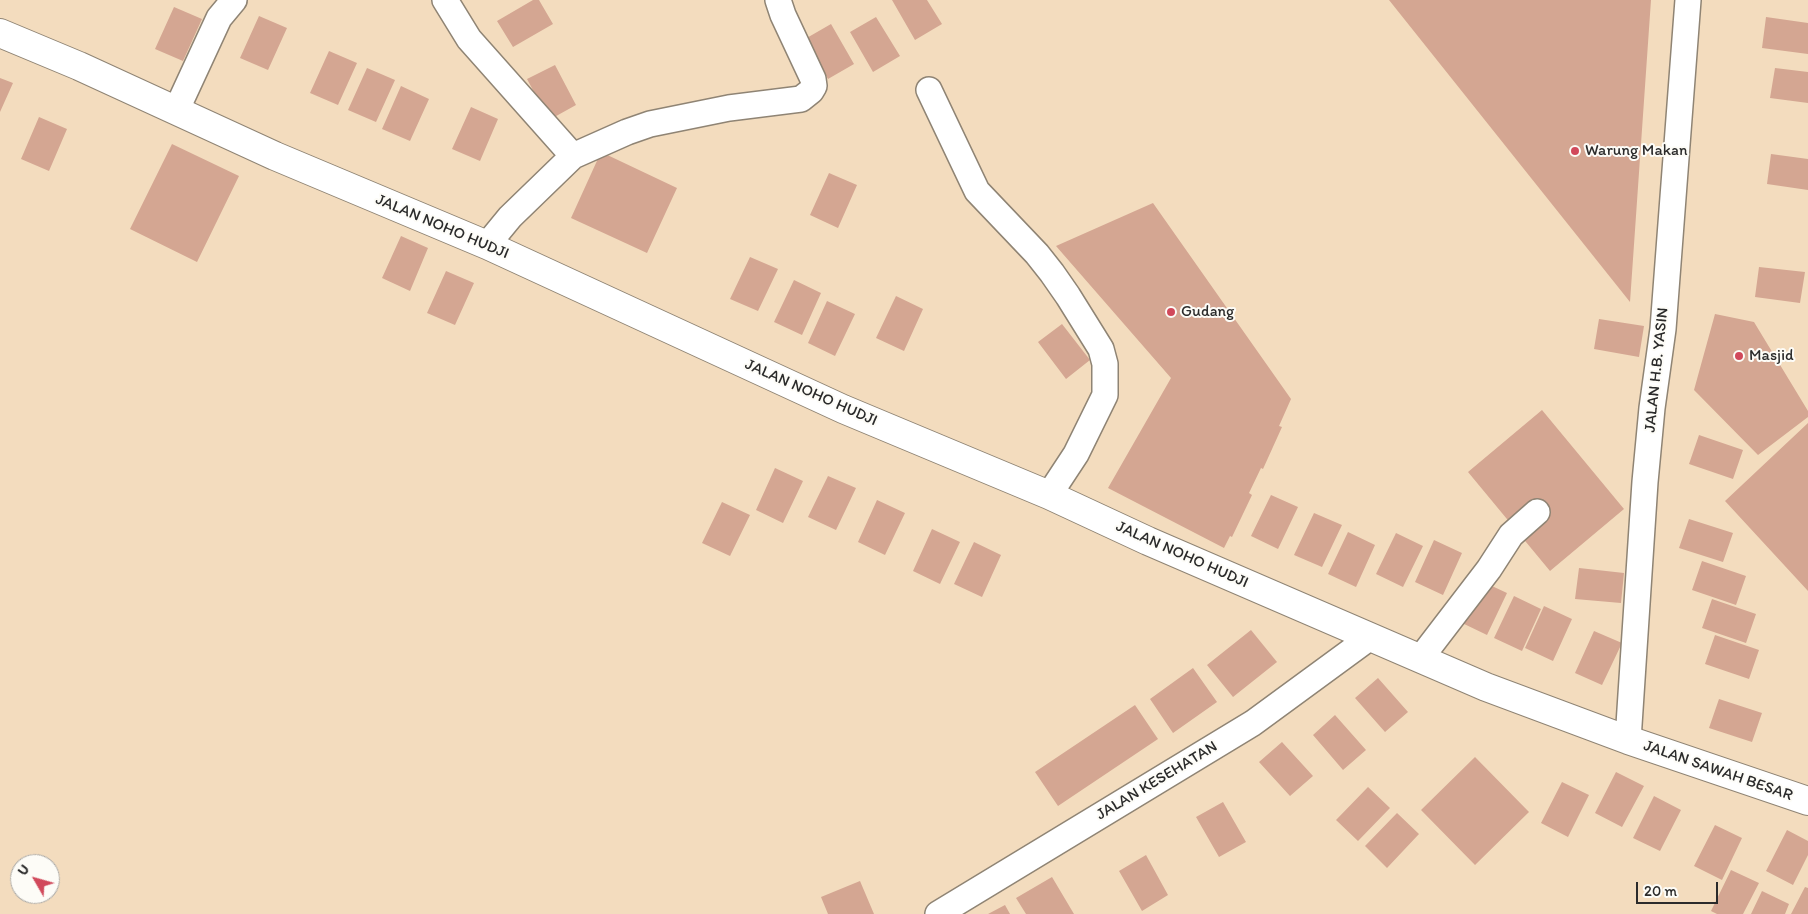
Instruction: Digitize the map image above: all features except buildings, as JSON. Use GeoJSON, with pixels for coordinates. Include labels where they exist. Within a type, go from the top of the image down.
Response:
{"type":"FeatureCollection","features":[{"type":"Feature","properties":{"kind":"main road","name":"JALAN NOHO HUDJI"},"geometry":{"type":"LineString","coordinates":[[0,33],[79,66],[275,156],[487,245],[843,409],[1049,495],[1148,541],[1369,638],[1486,687],[1628,740]]}},
{"type":"Feature","properties":{"kind":"main road","name":"JALAN SAWAH BESAR"},"geometry":{"type":"LineString","coordinates":[[1628,740],[1808,801]]}},
{"type":"Feature","properties":{"kind":"street"},"geometry":{"type":"LineString","coordinates":[[176,110],[219,18],[234,0]]}},
{"type":"Feature","properties":{"kind":"street"},"geometry":{"type":"LineString","coordinates":[[445,0],[469,39],[573,156]]}},
{"type":"Feature","properties":{"kind":"street"},"geometry":{"type":"LineString","coordinates":[[487,245],[510,217],[573,156],[650,124],[728,108],[801,99],[807,95],[814,86],[813,79],[783,15],[778,0]]}},
{"type":"Feature","properties":{"kind":"street","name":"JALAN H.B. YASIN"},"geometry":{"type":"LineString","coordinates":[[1628,740],[1645,482],[1652,408],[1664,319],[1688,0]]}},
{"type":"Feature","properties":{"kind":"street"},"geometry":{"type":"LineString","coordinates":[[929,90],[976,191],[1037,254],[1068,296],[1101,349],[1105,364],[1104,395],[1076,454],[1049,495]]}},
{"type":"Feature","properties":{"kind":"street"},"geometry":{"type":"LineString","coordinates":[[1420,659],[1489,569],[1511,535],[1537,512]]}},
{"type":"Feature","properties":{"kind":"street","name":"JALAN KESEHATAN"},"geometry":{"type":"LineString","coordinates":[[938,914],[1253,723],[1369,638]]}},
{"type":"Feature","properties":{"kind":"place","name":"Warung Makan"},"geometry":{"type":"Point","coordinates":[1575,151]}},
{"type":"Feature","properties":{"kind":"place","name":"Gudang"},"geometry":{"type":"Point","coordinates":[1171,312]}},
{"type":"Feature","properties":{"kind":"place","name":"Masjid"},"geometry":{"type":"Point","coordinates":[1739,356]}}]}
